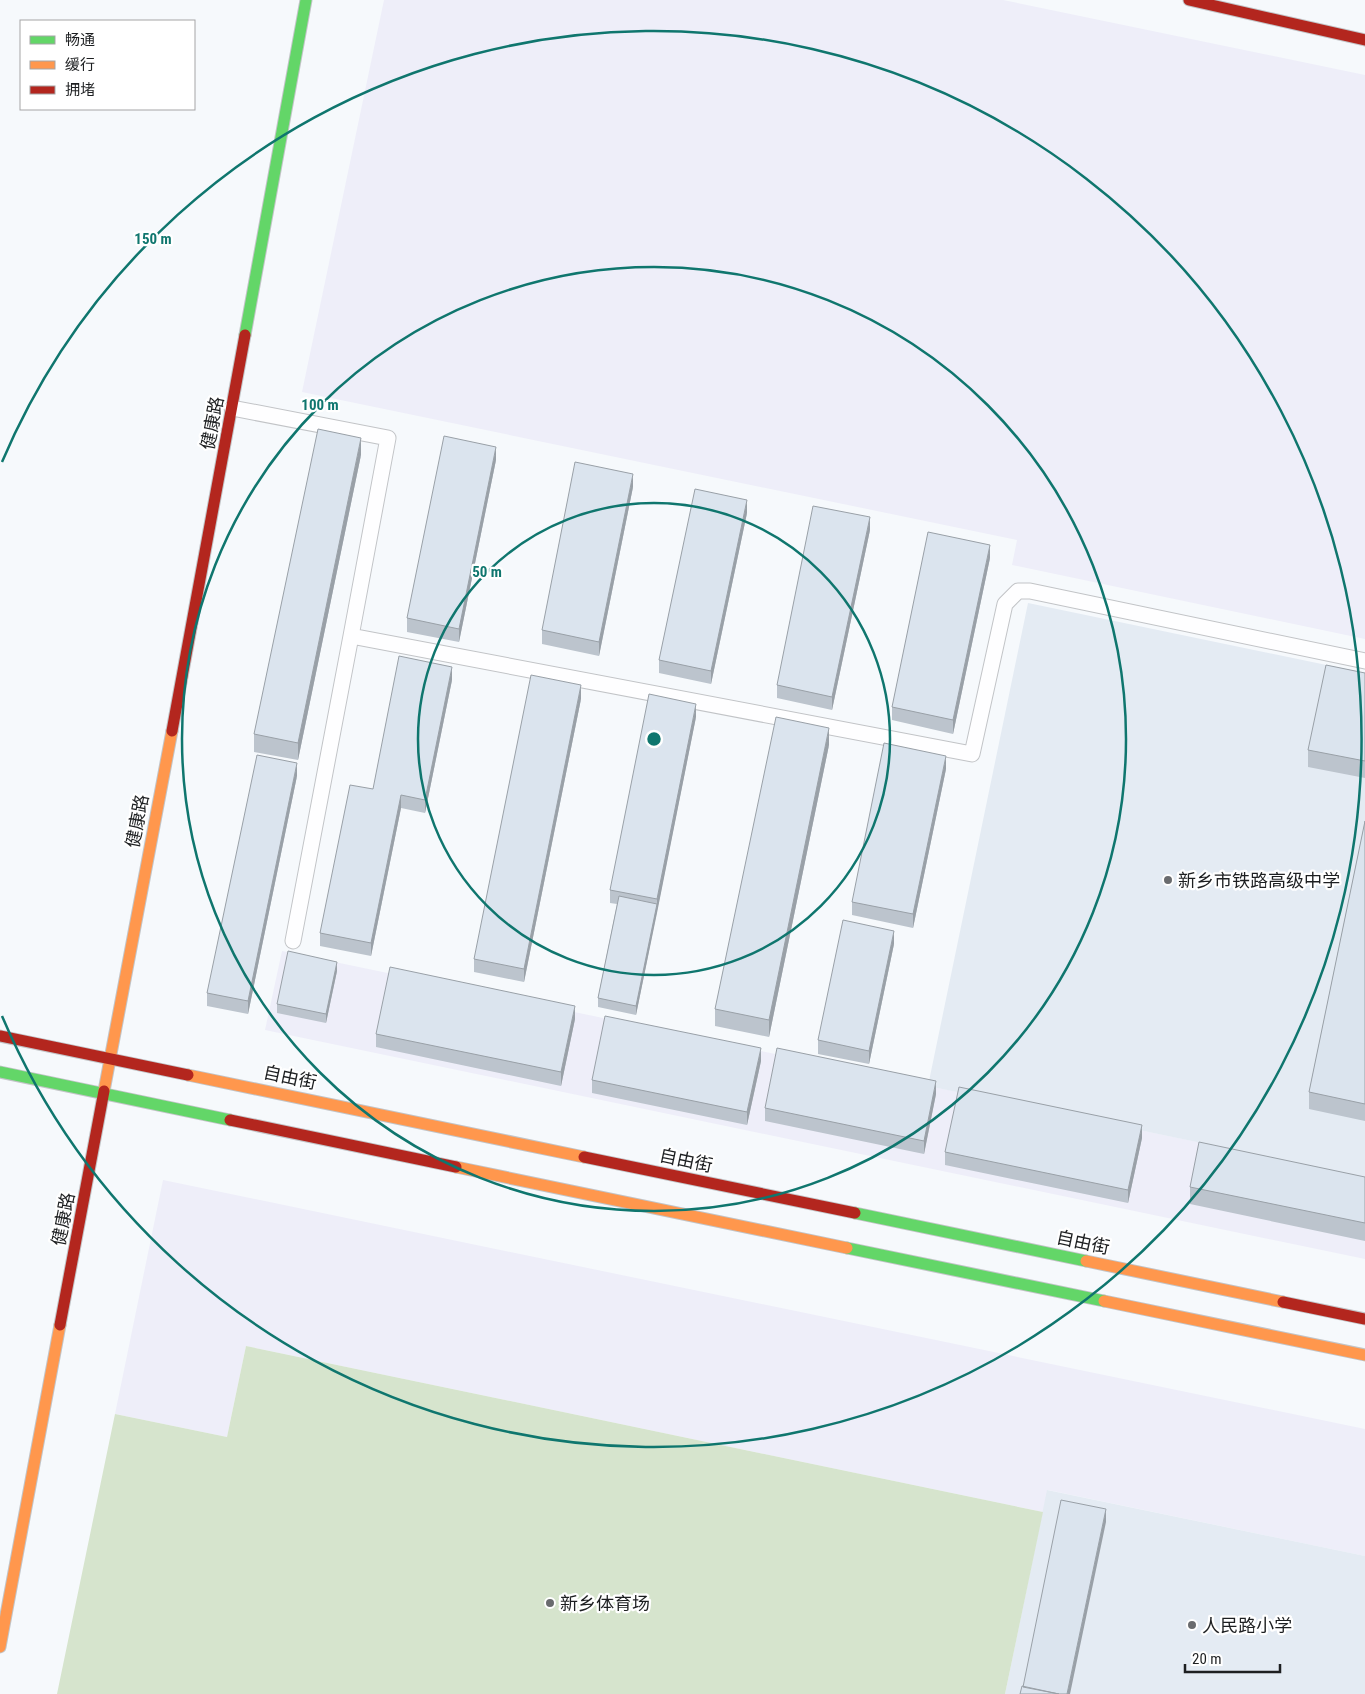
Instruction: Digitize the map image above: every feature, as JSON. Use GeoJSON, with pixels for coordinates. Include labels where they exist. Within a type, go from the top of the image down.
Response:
{"type":"FeatureCollection","features":[{"type":"Feature","properties":{"kind":"street","name":"健康路"},"geometry":{"type":"LineString","coordinates":[[0,1648],[232,408],[306,0]]}},
{"type":"Feature","properties":{"kind":"street"},"geometry":{"type":"LineString","coordinates":[[1189,0],[1365,40]]}},
{"type":"Feature","properties":{"kind":"street","name":"自由街"},"geometry":{"type":"LineString","coordinates":[[0,1036],[1365,1319]]}},
{"type":"Feature","properties":{"kind":"street"},"geometry":{"type":"LineString","coordinates":[[0,1072],[1365,1355]]}},
{"type":"Feature","properties":{"kind":"lane"},"geometry":{"type":"LineString","coordinates":[[232,408],[388,438],[293,942]]}},
{"type":"Feature","properties":{"kind":"lane"},"geometry":{"type":"LineString","coordinates":[[351,636],[972,754],[1004,604],[1018,591],[1030,591],[1365,661]]}},
{"type":"Feature","properties":{"kind":"shaded area"},"geometry":{"type":"Polygon","coordinates":[[[384,0],[1003,0],[1365,75],[1365,639],[1012,565],[1017,540],[302,392],[384,0]]]}},
{"type":"Feature","properties":{"kind":"shaded area","name":"新乡市铁路高级中学"},"geometry":{"type":"Polygon","coordinates":[[[1028,603],[1365,673],[1365,1177],[928,1086],[1028,603]]]}},
{"type":"Feature","properties":{"kind":"shaded area"},"geometry":{"type":"Polygon","coordinates":[[[282,951],[1365,1177],[1365,1259],[265,1030],[282,951]]]}},
{"type":"Feature","properties":{"kind":"shaded area"},"geometry":{"type":"Polygon","coordinates":[[[163,1180],[1365,1429],[1365,1556],[1048,1490],[1043,1512],[246,1346],[227,1437],[115,1414],[163,1180]]]}},
{"type":"Feature","properties":{"kind":"shaded area","name":"人民路小学"},"geometry":{"type":"Polygon","coordinates":[[[1047,1490],[1365,1556],[1365,1694],[1005,1694],[1047,1490]]]}},
{"type":"Feature","properties":{"kind":"green space","name":"新乡体育场"},"geometry":{"type":"Polygon","coordinates":[[[246,1346],[1043,1512],[1005,1694],[57,1694],[115,1414],[227,1437],[246,1346]]]}},
{"type":"Feature","properties":{"kind":"building"},"geometry":{"type":"Polygon","coordinates":[[[318,429],[361,438],[298,743],[254,734],[318,429]]]}},
{"type":"Feature","properties":{"kind":"building"},"geometry":{"type":"Polygon","coordinates":[[[444,436],[496,447],[459,629],[407,618],[444,436]]]}},
{"type":"Feature","properties":{"kind":"building"},"geometry":{"type":"Polygon","coordinates":[[[575,462],[633,474],[599,642],[542,630],[575,462]]]}},
{"type":"Feature","properties":{"kind":"building"},"geometry":{"type":"Polygon","coordinates":[[[695,489],[747,500],[711,671],[659,660],[695,489]]]}},
{"type":"Feature","properties":{"kind":"building"},"geometry":{"type":"Polygon","coordinates":[[[813,506],[870,517],[832,697],[777,685],[813,506]]]}},
{"type":"Feature","properties":{"kind":"building"},"geometry":{"type":"Polygon","coordinates":[[[928,532],[990,545],[953,720],[892,707],[928,532]]]}},
{"type":"Feature","properties":{"kind":"building"},"geometry":{"type":"Polygon","coordinates":[[[399,656],[452,667],[425,800],[401,795],[371,943],[320,933],[350,785],[373,789],[399,656]]]}},
{"type":"Feature","properties":{"kind":"building"},"geometry":{"type":"Polygon","coordinates":[[[1326,665],[1365,673],[1365,761],[1308,750],[1326,665]]]}},
{"type":"Feature","properties":{"kind":"building"},"geometry":{"type":"Polygon","coordinates":[[[531,675],[581,685],[524,969],[474,959],[531,675]]]}},
{"type":"Feature","properties":{"kind":"building"},"geometry":{"type":"Polygon","coordinates":[[[649,694],[696,704],[657,899],[610,890],[649,694]]]}},
{"type":"Feature","properties":{"kind":"building"},"geometry":{"type":"Polygon","coordinates":[[[776,717],[829,728],[769,1020],[715,1009],[776,717]]]}},
{"type":"Feature","properties":{"kind":"building"},"geometry":{"type":"Polygon","coordinates":[[[884,743],[946,756],[913,914],[852,902],[884,743]]]}},
{"type":"Feature","properties":{"kind":"building"},"geometry":{"type":"Polygon","coordinates":[[[257,755],[297,763],[248,1001],[207,993],[257,755]]]}},
{"type":"Feature","properties":{"kind":"building"},"geometry":{"type":"Polygon","coordinates":[[[1365,821],[1365,1104],[1309,1092],[1365,821]]]}},
{"type":"Feature","properties":{"kind":"building"},"geometry":{"type":"Polygon","coordinates":[[[619,896],[657,904],[636,1006],[598,998],[619,896]]]}},
{"type":"Feature","properties":{"kind":"building"},"geometry":{"type":"Polygon","coordinates":[[[843,920],[894,931],[869,1051],[818,1040],[843,920]]]}},
{"type":"Feature","properties":{"kind":"building"},"geometry":{"type":"Polygon","coordinates":[[[288,951],[337,962],[326,1014],[277,1004],[288,951]]]}},
{"type":"Feature","properties":{"kind":"building"},"geometry":{"type":"Polygon","coordinates":[[[390,967],[575,1006],[561,1072],[376,1034],[390,967]]]}},
{"type":"Feature","properties":{"kind":"building"},"geometry":{"type":"Polygon","coordinates":[[[605,1016],[761,1048],[747,1112],[592,1080],[605,1016]]]}},
{"type":"Feature","properties":{"kind":"building"},"geometry":{"type":"Polygon","coordinates":[[[777,1048],[936,1081],[924,1141],[765,1108],[777,1048]]]}},
{"type":"Feature","properties":{"kind":"building"},"geometry":{"type":"Polygon","coordinates":[[[959,1087],[1142,1125],[1128,1190],[945,1152],[959,1087]]]}},
{"type":"Feature","properties":{"kind":"building"},"geometry":{"type":"Polygon","coordinates":[[[1199,1142],[1365,1177],[1365,1223],[1190,1187],[1199,1142]]]}},
{"type":"Feature","properties":{"kind":"building"},"geometry":{"type":"Polygon","coordinates":[[[1061,1500],[1106,1509],[1067,1694],[1023,1687],[1061,1500]]]}},
{"type":"Feature","properties":{"kind":"building"},"geometry":{"type":"Polygon","coordinates":[[[1022,1686],[1059,1694],[1020,1694],[1022,1686]]]}},
{"type":"Feature","properties":{"kind":"traffic: fast"},"geometry":{"type":"LineString","coordinates":[[245,335],[306,0]]}},
{"type":"Feature","properties":{"kind":"traffic: fast"},"geometry":{"type":"LineString","coordinates":[[0,1072],[230,1120]]}},
{"type":"Feature","properties":{"kind":"traffic: fast"},"geometry":{"type":"LineString","coordinates":[[855,1213],[1086,1261]]}},
{"type":"Feature","properties":{"kind":"traffic: fast"},"geometry":{"type":"LineString","coordinates":[[847,1248],[1104,1301]]}},
{"type":"Feature","properties":{"kind":"traffic: slow"},"geometry":{"type":"LineString","coordinates":[[104,1091],[172,731]]}},
{"type":"Feature","properties":{"kind":"traffic: slow"},"geometry":{"type":"LineString","coordinates":[[188,1075],[584,1157]]}},
{"type":"Feature","properties":{"kind":"traffic: slow"},"geometry":{"type":"LineString","coordinates":[[456,1167],[847,1248]]}},
{"type":"Feature","properties":{"kind":"traffic: slow"},"geometry":{"type":"LineString","coordinates":[[1086,1261],[1283,1302]]}},
{"type":"Feature","properties":{"kind":"traffic: slow"},"geometry":{"type":"LineString","coordinates":[[1104,1301],[1365,1355]]}},
{"type":"Feature","properties":{"kind":"traffic: slow"},"geometry":{"type":"LineString","coordinates":[[0,1647],[60,1325]]}},
{"type":"Feature","properties":{"kind":"traffic: jam"},"geometry":{"type":"LineString","coordinates":[[1189,0],[1365,40]]}},
{"type":"Feature","properties":{"kind":"traffic: jam"},"geometry":{"type":"LineString","coordinates":[[172,731],[245,335]]}},
{"type":"Feature","properties":{"kind":"traffic: jam"},"geometry":{"type":"LineString","coordinates":[[0,1036],[188,1075]]}},
{"type":"Feature","properties":{"kind":"traffic: jam"},"geometry":{"type":"LineString","coordinates":[[60,1325],[104,1091]]}},
{"type":"Feature","properties":{"kind":"traffic: jam"},"geometry":{"type":"LineString","coordinates":[[230,1120],[456,1167]]}},
{"type":"Feature","properties":{"kind":"traffic: jam"},"geometry":{"type":"LineString","coordinates":[[584,1157],[855,1213]]}},
{"type":"Feature","properties":{"kind":"traffic: jam"},"geometry":{"type":"LineString","coordinates":[[1283,1302],[1365,1319]]}},
{"type":"Feature","properties":{"kind":"place","name":"新乡市铁路高级中学"},"geometry":{"type":"Point","coordinates":[1168,880]}},
{"type":"Feature","properties":{"kind":"place","name":"新乡体育场"},"geometry":{"type":"Point","coordinates":[550,1603]}},
{"type":"Feature","properties":{"kind":"place","name":"人民路小学"},"geometry":{"type":"Point","coordinates":[1192,1625]}}]}
